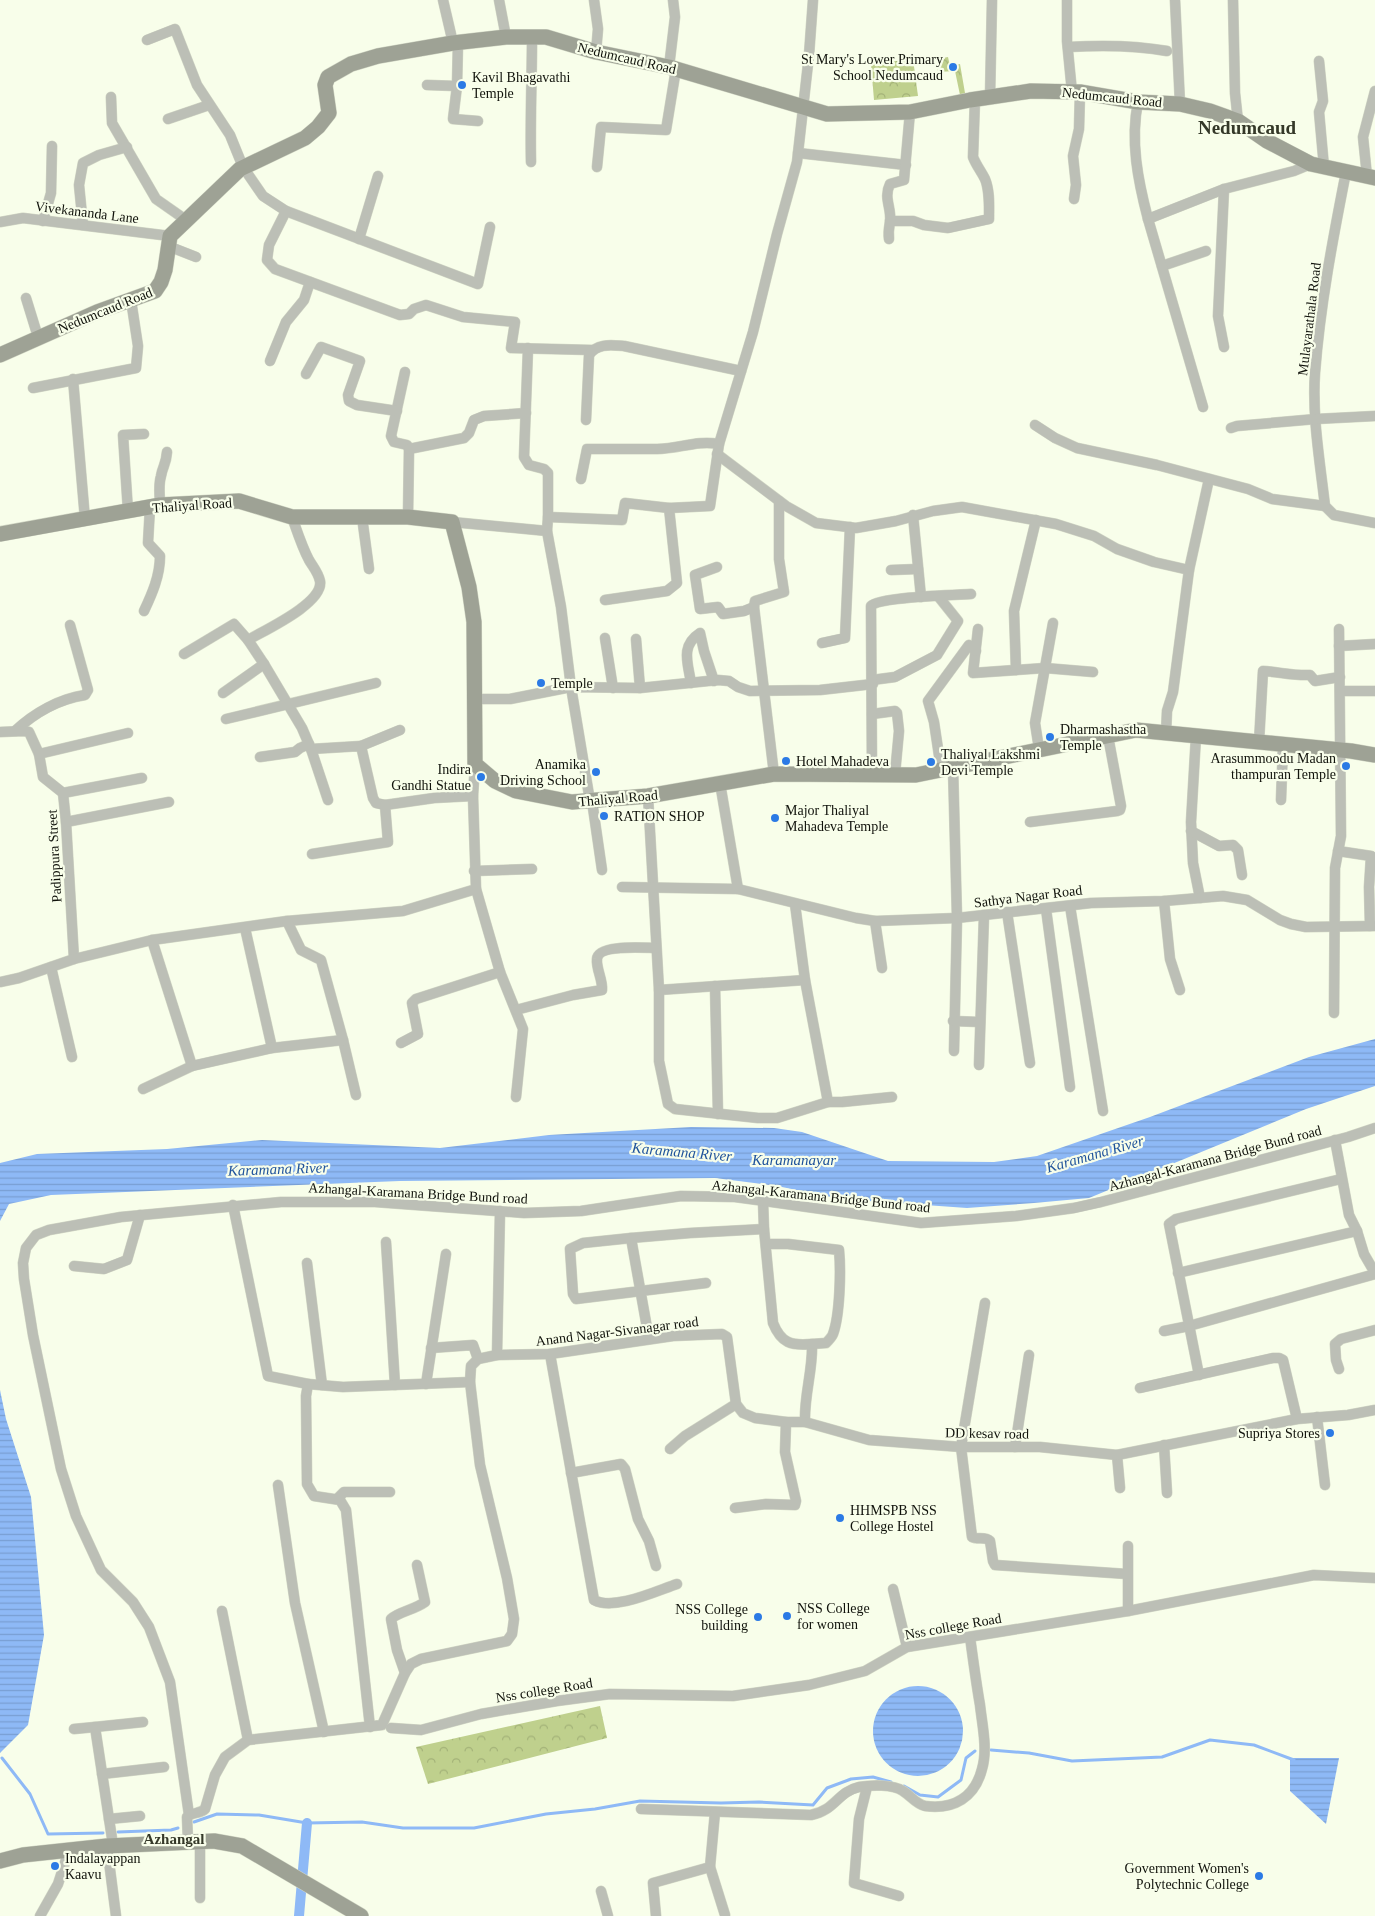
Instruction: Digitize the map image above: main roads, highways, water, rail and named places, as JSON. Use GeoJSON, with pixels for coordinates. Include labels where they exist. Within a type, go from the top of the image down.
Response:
{"type":"FeatureCollection","features":[{"type":"Feature","properties":{"kind":"main road","name":"Nedumcaud Road"},"geometry":{"type":"LineString","coordinates":[[0,355],[155,291],[165,270],[169,241],[186,220],[243,167],[304,138],[318,127],[329,113],[324,85],[328,77],[351,64],[378,56],[455,43],[506,37],[546,37],[596,52],[672,68],[827,114],[910,112],[1031,92],[1076,92],[1138,102],[1180,104],[1210,111],[1238,121],[1267,141],[1318,166],[1371,177]]}},
{"type":"Feature","properties":{"kind":"main road","name":"Thaliyal Road"},"geometry":{"type":"LineString","coordinates":[[0,534],[155,506],[239,501],[292,516],[408,517],[452,522],[469,587],[474,622],[475,764],[495,781],[516,790],[572,802],[648,796],[774,774],[916,775],[1136,730],[1375,755]]}},
{"type":"Feature","properties":{"kind":"main road"},"geometry":{"type":"LineString","coordinates":[[0,1861],[23,1855],[110,1846],[214,1841],[242,1846],[361,1916]]}},
{"type":"Feature","properties":{"kind":"water","name":"Karamanayar"},"geometry":{"type":"Polygon","coordinates":[[[1375,1039],[1375,1086],[1306,1109],[1089,1198],[967,1208],[841,1199],[777,1186],[715,1178],[400,1181],[51,1195],[9,1204],[0,1221],[0,1163],[37,1154],[167,1149],[262,1140],[440,1148],[549,1135],[691,1127],[774,1128],[802,1132],[888,1161],[994,1162],[1037,1156],[1150,1117],[1309,1057],[1375,1039]]]}},
{"type":"Feature","properties":{"kind":"water"},"geometry":{"type":"Polygon","coordinates":[[[0,1390],[6,1419],[31,1497],[44,1635],[28,1725],[0,1753],[0,1390]]]}},
{"type":"Feature","properties":{"kind":"water"},"geometry":{"type":"Polygon","coordinates":[[[918,1686],[935,1690],[950,1699],[959,1714],[963,1731],[959,1748],[950,1763],[935,1772],[918,1776],[901,1772],[886,1763],[877,1748],[873,1731],[877,1714],[886,1699],[901,1690],[918,1686]]]}},
{"type":"Feature","properties":{"kind":"water"},"geometry":{"type":"Polygon","coordinates":[[[1290,1758],[1339,1758],[1326,1824],[1290,1791],[1290,1758]]]}},
{"type":"Feature","properties":{"kind":"waterway"},"geometry":{"type":"LineString","coordinates":[[991,1750],[1029,1753],[1072,1761],[1162,1757],[1210,1740],[1254,1745],[1294,1760]]}},
{"type":"Feature","properties":{"kind":"waterway"},"geometry":{"type":"LineString","coordinates":[[904,1786],[920,1795],[938,1797],[961,1780],[966,1758],[975,1751]]}},
{"type":"Feature","properties":{"kind":"waterway"},"geometry":{"type":"LineString","coordinates":[[2,1758],[30,1794],[48,1834],[103,1833]]}},
{"type":"Feature","properties":{"kind":"waterway"},"geometry":{"type":"LineString","coordinates":[[194,1822],[217,1814],[259,1815],[307,1823],[362,1822],[403,1828],[474,1828],[546,1814],[595,1809],[640,1801],[759,1802],[813,1805],[827,1788],[851,1779],[873,1777],[891,1782]]}},
{"type":"Feature","properties":{"kind":"waterway"},"geometry":{"type":"LineString","coordinates":[[299,1916],[307,1823]]}},
{"type":"Feature","properties":{"kind":"waterway"},"geometry":{"type":"LineString","coordinates":[[118,1832],[171,1830],[178,1828]]}},
{"type":"Feature","properties":{"kind":"place","name":"St Mary's Lower Primary School Nedumcaud"},"geometry":{"type":"Point","coordinates":[953,67]}},
{"type":"Feature","properties":{"kind":"place","name":"Kavil Bhagavathi Temple"},"geometry":{"type":"Point","coordinates":[462,85]}},
{"type":"Feature","properties":{"kind":"place","name":"Temple"},"geometry":{"type":"Point","coordinates":[541,683]}},
{"type":"Feature","properties":{"kind":"place","name":"Dharmashastha Temple"},"geometry":{"type":"Point","coordinates":[1050,737]}},
{"type":"Feature","properties":{"kind":"place","name":"Hotel Mahadeva"},"geometry":{"type":"Point","coordinates":[786,761]}},
{"type":"Feature","properties":{"kind":"place","name":"Thaliyal Lakshmi Devi Temple"},"geometry":{"type":"Point","coordinates":[931,762]}},
{"type":"Feature","properties":{"kind":"place","name":"Arasummoodu Madan thampuran Temple"},"geometry":{"type":"Point","coordinates":[1346,766]}},
{"type":"Feature","properties":{"kind":"place","name":"Anamika Driving School"},"geometry":{"type":"Point","coordinates":[596,772]}},
{"type":"Feature","properties":{"kind":"place","name":"Indira Gandhi Statue"},"geometry":{"type":"Point","coordinates":[481,777]}},
{"type":"Feature","properties":{"kind":"place","name":"RATION SHOP"},"geometry":{"type":"Point","coordinates":[604,816]}},
{"type":"Feature","properties":{"kind":"place","name":"Major Thaliyal Mahadeva Temple"},"geometry":{"type":"Point","coordinates":[775,818]}},
{"type":"Feature","properties":{"kind":"place","name":"Supriya Stores"},"geometry":{"type":"Point","coordinates":[1330,1433]}},
{"type":"Feature","properties":{"kind":"place","name":"HHMSPB NSS College Hostel"},"geometry":{"type":"Point","coordinates":[840,1518]}},
{"type":"Feature","properties":{"kind":"place","name":"NSS College for women"},"geometry":{"type":"Point","coordinates":[787,1616]}},
{"type":"Feature","properties":{"kind":"place","name":"NSS College building"},"geometry":{"type":"Point","coordinates":[758,1617]}},
{"type":"Feature","properties":{"kind":"place","name":"Indalayappan Kaavu"},"geometry":{"type":"Point","coordinates":[55,1866]}},
{"type":"Feature","properties":{"kind":"place","name":"Government Women's Polytechnic College"},"geometry":{"type":"Point","coordinates":[1259,1876]}},
{"type":"Feature","properties":{"kind":"district","name":"Nedumcaud"},"geometry":{"type":"Point","coordinates":[1247,127]}},
{"type":"Feature","properties":{"kind":"district","name":"Azhangal"},"geometry":{"type":"Point","coordinates":[174,1839]}},
{"type":"Feature","properties":{"kind":"water label","name":"Karamana River"},"geometry":{"type":"Point","coordinates":[682,1152]}},
{"type":"Feature","properties":{"kind":"water label","name":"Karamana River"},"geometry":{"type":"Point","coordinates":[1095,1154]}},
{"type":"Feature","properties":{"kind":"water label","name":"Karamana River"},"geometry":{"type":"Point","coordinates":[278,1169]}}]}
